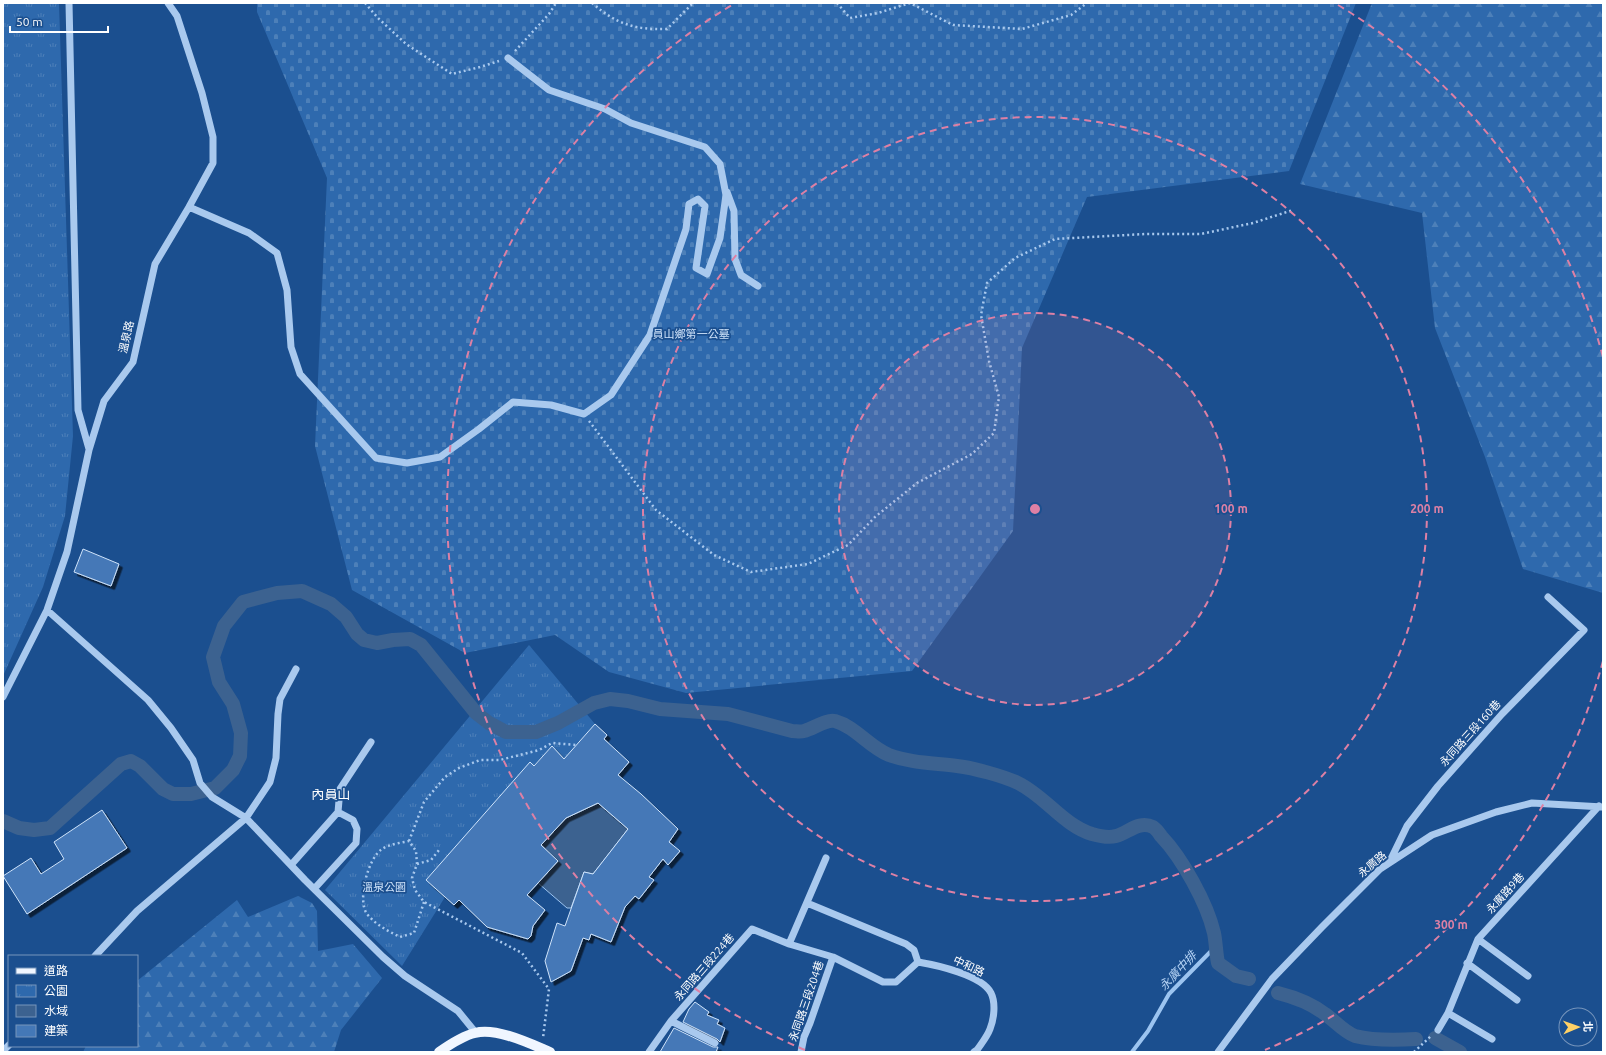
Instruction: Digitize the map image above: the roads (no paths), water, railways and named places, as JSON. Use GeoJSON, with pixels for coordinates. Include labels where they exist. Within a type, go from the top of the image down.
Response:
{"type":"FeatureCollection","features":[{"type":"Feature","properties":{"kind":"main road"},"geometry":{"type":"LineString","coordinates":[[439,1052],[450,1044],[476,1033],[500,1033],[546,1050]]}},
{"type":"Feature","properties":{"kind":"street"},"geometry":{"type":"LineString","coordinates":[[69,3],[78,410],[89,450]]}},
{"type":"Feature","properties":{"kind":"street","name":"溫泉路"},"geometry":{"type":"LineString","coordinates":[[3,697],[47,610],[67,552],[89,450],[104,401],[133,362],[155,264],[213,163],[213,137],[202,93],[177,16],[168,3]]}},
{"type":"Feature","properties":{"kind":"street"},"geometry":{"type":"LineString","coordinates":[[189,207],[249,233],[277,253],[287,290],[291,347],[300,374],[376,458],[407,463],[440,457],[513,402],[551,405],[584,414],[611,394],[650,335],[686,229],[689,204],[698,199],[704,206],[696,268],[707,274],[720,238],[726,195],[724,182],[720,164],[705,146],[631,123],[605,109],[549,90],[508,58]]}},
{"type":"Feature","properties":{"kind":"street"},"geometry":{"type":"LineString","coordinates":[[724,182],[734,211],[735,259],[741,275],[758,286]]}},
{"type":"Feature","properties":{"kind":"street","name":"永同路三段160巷"},"geometry":{"type":"LineString","coordinates":[[1389,863],[1407,826],[1438,786],[1502,714],[1584,630],[1548,597]]}},
{"type":"Feature","properties":{"kind":"street"},"geometry":{"type":"LineString","coordinates":[[47,610],[148,700],[171,728],[192,760],[200,783],[212,797],[227,808],[246,818],[291,866],[383,956],[405,976],[458,1012],[476,1033]]}},
{"type":"Feature","properties":{"kind":"street"},"geometry":{"type":"LineString","coordinates":[[96,955],[137,911],[246,818],[270,782],[276,758],[280,699],[296,669]]}},
{"type":"Feature","properties":{"kind":"street"},"geometry":{"type":"LineString","coordinates":[[291,866],[338,812],[340,788],[371,742]]}},
{"type":"Feature","properties":{"kind":"street","name":"永廣路"},"geometry":{"type":"LineString","coordinates":[[1218,1052],[1272,979],[1380,869],[1432,835],[1496,812],[1532,803],[1601,807]]}},
{"type":"Feature","properties":{"kind":"street","name":"永廣路9巷"},"geometry":{"type":"LineString","coordinates":[[1438,1030],[1448,1013],[1478,939],[1601,807]]}},
{"type":"Feature","properties":{"kind":"street"},"geometry":{"type":"LineString","coordinates":[[314,888],[356,843],[357,829],[353,820],[338,812]]}},
{"type":"Feature","properties":{"kind":"street"},"geometry":{"type":"LineString","coordinates":[[807,903],[906,944],[914,950],[918,962],[896,982],[883,982],[833,957],[789,944],[826,858]]}},
{"type":"Feature","properties":{"kind":"street","name":"永同路三段224巷"},"geometry":{"type":"LineString","coordinates":[[649,1052],[671,1021],[752,929],[789,944]]}},
{"type":"Feature","properties":{"kind":"street"},"geometry":{"type":"LineString","coordinates":[[1478,939],[1528,976]]}},
{"type":"Feature","properties":{"kind":"street","name":"永同路三段204巷"},"geometry":{"type":"LineString","coordinates":[[801,1052],[804,1037],[833,957]]}},
{"type":"Feature","properties":{"kind":"street","name":"中和路"},"geometry":{"type":"LineString","coordinates":[[918,962],[941,966],[970,977],[985,986],[991,993],[994,1009],[990,1029],[974,1052]]}},
{"type":"Feature","properties":{"kind":"street"},"geometry":{"type":"LineString","coordinates":[[1467,963],[1517,1000]]}},
{"type":"Feature","properties":{"kind":"street"},"geometry":{"type":"LineString","coordinates":[[1448,1013],[1492,1040]]}},
{"type":"Feature","properties":{"kind":"street"},"geometry":{"type":"LineString","coordinates":[[671,1021],[715,1043]]}},
{"type":"Feature","properties":{"kind":"water"},"geometry":{"type":"Polygon","coordinates":[[[598,803],[628,829],[593,874],[584,872],[571,908],[567,908],[538,883],[541,845],[566,818],[598,803]]]}},
{"type":"Feature","properties":{"kind":"waterway"},"geometry":{"type":"LineString","coordinates":[[3,821],[19,828],[34,830],[50,828],[121,764],[131,761],[140,766],[163,789],[173,794],[191,794],[215,788],[233,770],[240,756],[241,733],[233,704],[219,682],[213,657],[224,626],[243,602],[277,593],[302,591],[331,604],[346,617],[357,634],[364,640],[377,643],[410,639],[421,645],[476,713],[489,723],[506,732],[536,732],[558,723],[594,703],[610,699],[628,701],[660,709],[728,714],[792,731],[804,731],[828,721],[835,721],[856,732],[875,747],[897,758],[957,766],[1012,780],[1037,795],[1072,824],[1092,834],[1113,837],[1138,826],[1148,825],[1153,827],[1177,856],[1200,895],[1211,921],[1218,963],[1236,976],[1249,979]]}},
{"type":"Feature","properties":{"kind":"waterway","name":"永廣中排"},"geometry":{"type":"LineString","coordinates":[[1132,1052],[1148,1031],[1169,994],[1216,946]]}},
{"type":"Feature","properties":{"kind":"waterway"},"geometry":{"type":"LineString","coordinates":[[1278,993],[1309,1004],[1320,1010],[1347,1032],[1355,1036],[1393,1040],[1416,1039]]}},
{"type":"Feature","properties":{"kind":"waterway"},"geometry":{"type":"LineString","coordinates":[[1435,1038],[1460,1052]]}},
{"type":"Feature","properties":{"kind":"district","name":"內員山"},"geometry":{"type":"Point","coordinates":[331,794]}},
{"type":"Feature","properties":{"kind":"park label","name":"員山鄉第一公墓"},"geometry":{"type":"Point","coordinates":[691,334]}},
{"type":"Feature","properties":{"kind":"park label","name":"溫泉公園"},"geometry":{"type":"Point","coordinates":[384,887]}}]}
